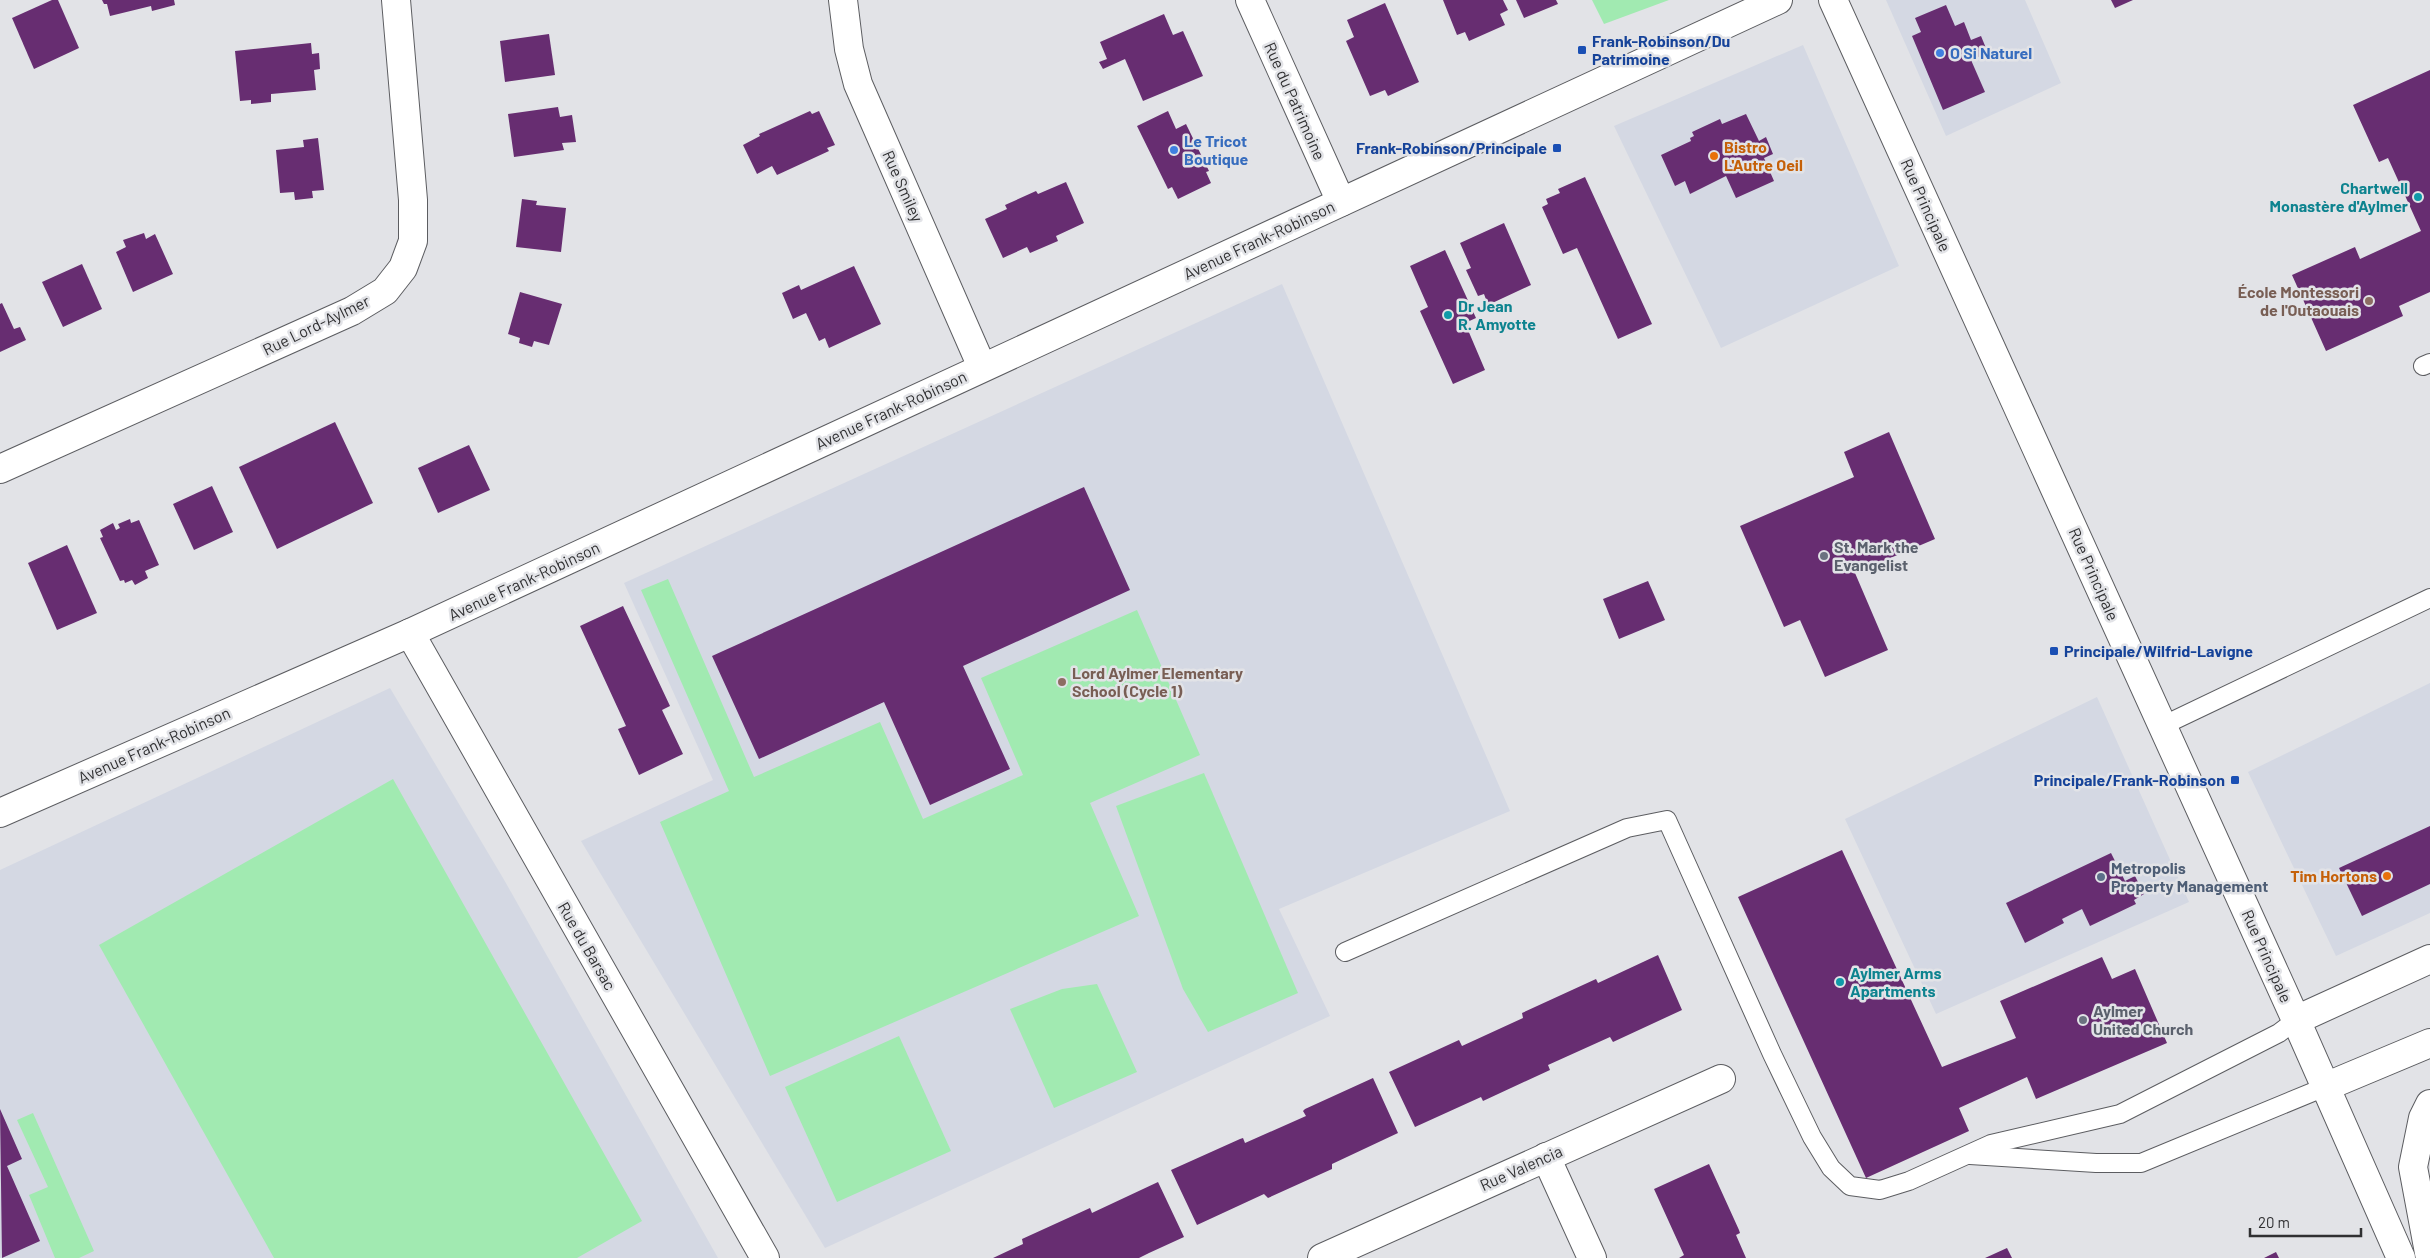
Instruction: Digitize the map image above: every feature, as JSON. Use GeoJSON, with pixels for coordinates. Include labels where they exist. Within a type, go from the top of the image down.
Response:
{"type":"FeatureCollection","features":[{"type":"Feature","properties":{"kind":"main road","name":"Rue Lord-Aylmer"},"geometry":{"type":"LineString","coordinates":[[0,469],[352,311],[385,291],[403,268],[414,241],[413,200],[396,0]]}},
{"type":"Feature","properties":{"kind":"main road","name":"Rue Smiley"},"geometry":{"type":"LineString","coordinates":[[843,0],[849,49],[858,84],[982,367]]}},
{"type":"Feature","properties":{"kind":"main road","name":"Rue du Patrimoine"},"geometry":{"type":"LineString","coordinates":[[1250,0],[1341,202]]}},
{"type":"Feature","properties":{"kind":"main road","name":"Avenue Frank-Robinson"},"geometry":{"type":"LineString","coordinates":[[0,812],[410,634],[982,367],[1778,0]]}},
{"type":"Feature","properties":{"kind":"main road","name":"Rue Principale"},"geometry":{"type":"LineString","coordinates":[[1833,0],[2296,1020],[2401,1258]]}},
{"type":"Feature","properties":{"kind":"main road","name":"Rue du Barsac"},"geometry":{"type":"LineString","coordinates":[[410,634],[765,1258]]}},
{"type":"Feature","properties":{"kind":"main road"},"geometry":{"type":"LineString","coordinates":[[2296,1020],[2430,959]]}},
{"type":"Feature","properties":{"kind":"main road"},"geometry":{"type":"LineString","coordinates":[[2325,1086],[2430,1043]]}},
{"type":"Feature","properties":{"kind":"main road","name":"Rue Valencia"},"geometry":{"type":"LineString","coordinates":[[1322,1258],[1721,1079]]}},
{"type":"Feature","properties":{"kind":"main road"},"geometry":{"type":"LineString","coordinates":[[2430,1104],[2423,1118],[2413,1167],[2430,1258]]}},
{"type":"Feature","properties":{"kind":"main road"},"geometry":{"type":"LineString","coordinates":[[1546,1157],[1592,1258]]}},
{"type":"Feature","properties":{"kind":"lane"},"geometry":{"type":"LineString","coordinates":[[2162,726],[2430,598]]}},
{"type":"Feature","properties":{"kind":"lane"},"geometry":{"type":"LineString","coordinates":[[1345,952],[1627,828],[1667,820],[1772,1054],[1812,1137],[1832,1168],[1850,1186],[1880,1190],[1909,1181],[1964,1154],[1991,1144],[2120,1114],[2279,1033],[2296,1020]]}},
{"type":"Feature","properties":{"kind":"lane"},"geometry":{"type":"LineString","coordinates":[[1964,1154],[2076,1162],[2141,1162],[2325,1086]]}},
{"type":"Feature","properties":{"kind":"shaded area"},"geometry":{"type":"Polygon","coordinates":[[[1886,0],[2025,0],[2061,83],[1946,136],[1886,0]]]}},
{"type":"Feature","properties":{"kind":"shaded area"},"geometry":{"type":"Polygon","coordinates":[[[1803,45],[1899,266],[1721,348],[1614,126],[1803,45]]]}},
{"type":"Feature","properties":{"kind":"shaded area","name":"Lord Aylmer Elementary School (Cycle 1)"},"geometry":{"type":"Polygon","coordinates":[[[1282,284],[1510,811],[1279,909],[1330,1016],[825,1248],[581,841],[713,780],[624,583],[1282,284]]]}},
{"type":"Feature","properties":{"kind":"shaded area"},"geometry":{"type":"Polygon","coordinates":[[[2430,683],[2430,913],[2336,956],[2248,772],[2430,683]]]}},
{"type":"Feature","properties":{"kind":"shaded area"},"geometry":{"type":"Polygon","coordinates":[[[390,688],[503,878],[718,1258],[0,1258],[0,870],[390,688]]]}},
{"type":"Feature","properties":{"kind":"shaded area"},"geometry":{"type":"Polygon","coordinates":[[[2097,697],[2189,902],[1936,1014],[1845,819],[2097,697]]]}},
{"type":"Feature","properties":{"kind":"green space"},"geometry":{"type":"Polygon","coordinates":[[[1592,0],[1669,0],[1604,24],[1592,0]]]}},
{"type":"Feature","properties":{"kind":"green space"},"geometry":{"type":"Polygon","coordinates":[[[668,579],[754,777],[880,722],[923,819],[1023,775],[981,678],[1137,610],[1200,755],[1090,803],[1139,916],[770,1076],[660,822],[729,791],[641,590],[668,579]]]}},
{"type":"Feature","properties":{"kind":"green space"},"geometry":{"type":"Polygon","coordinates":[[[1204,773],[1298,993],[1208,1032],[1183,989],[1116,806],[1204,773]]]}},
{"type":"Feature","properties":{"kind":"green space"},"geometry":{"type":"Polygon","coordinates":[[[393,779],[642,1221],[577,1258],[274,1258],[99,945],[393,779]]]}},
{"type":"Feature","properties":{"kind":"green space"},"geometry":{"type":"Polygon","coordinates":[[[1097,984],[1137,1072],[1054,1108],[1010,1009],[1062,989],[1097,984]]]}},
{"type":"Feature","properties":{"kind":"green space"},"geometry":{"type":"Polygon","coordinates":[[[899,1036],[951,1151],[837,1202],[785,1087],[899,1036]]]}},
{"type":"Feature","properties":{"kind":"green space"},"geometry":{"type":"Polygon","coordinates":[[[33,1113],[94,1251],[79,1258],[55,1258],[29,1195],[48,1187],[17,1120],[33,1113]]]}},
{"type":"Feature","properties":{"kind":"building"},"geometry":{"type":"Polygon","coordinates":[[[52,0],[58,0],[79,48],[34,69],[12,18],[52,0]]]}},
{"type":"Feature","properties":{"kind":"building"},"geometry":{"type":"Polygon","coordinates":[[[102,0],[174,0],[175,5],[152,11],[151,6],[110,16],[107,4],[104,4],[102,0]]]}},
{"type":"Feature","properties":{"kind":"building"},"geometry":{"type":"Polygon","coordinates":[[[1443,0],[1503,0],[1508,10],[1500,14],[1505,25],[1469,41],[1465,32],[1457,35],[1443,0]]]}},
{"type":"Feature","properties":{"kind":"building"},"geometry":{"type":"Polygon","coordinates":[[[1516,0],[1556,0],[1558,4],[1524,18],[1516,0]]]}},
{"type":"Feature","properties":{"kind":"building"},"geometry":{"type":"Polygon","coordinates":[[[2111,0],[2133,0],[2115,8],[2111,0]]]}},
{"type":"Feature","properties":{"kind":"building"},"geometry":{"type":"Polygon","coordinates":[[[1385,3],[1419,82],[1388,96],[1385,90],[1370,96],[1346,41],[1354,37],[1347,20],[1385,3]]]}},
{"type":"Feature","properties":{"kind":"building"},"geometry":{"type":"Polygon","coordinates":[[[1946,5],[1955,26],[1964,22],[1971,40],[1981,36],[1988,53],[1971,60],[1985,92],[1943,110],[1912,36],[1921,32],[1915,18],[1946,5]]]}},
{"type":"Feature","properties":{"kind":"building"},"geometry":{"type":"Polygon","coordinates":[[[1164,14],[1173,35],[1183,31],[1203,76],[1143,101],[1125,59],[1103,69],[1099,62],[1107,59],[1100,42],[1164,14]]]}},
{"type":"Feature","properties":{"kind":"building"},"geometry":{"type":"Polygon","coordinates":[[[549,34],[555,75],[505,82],[500,41],[549,34]]]}},
{"type":"Feature","properties":{"kind":"building"},"geometry":{"type":"Polygon","coordinates":[[[311,43],[312,54],[319,53],[320,69],[314,70],[316,90],[271,94],[271,102],[251,104],[251,100],[240,101],[235,51],[311,43]]]}},
{"type":"Feature","properties":{"kind":"building","name":"Chartwell Monastère d'Aylmer"},"geometry":{"type":"Polygon","coordinates":[[[2430,70],[2430,292],[2399,306],[2403,316],[2326,351],[2292,275],[2355,247],[2360,259],[2421,231],[2388,158],[2379,162],[2353,105],[2430,70]]]}},
{"type":"Feature","properties":{"kind":"building"},"geometry":{"type":"Polygon","coordinates":[[[558,107],[560,117],[572,115],[576,142],[562,143],[564,150],[514,157],[508,114],[558,107]]]}},
{"type":"Feature","properties":{"kind":"building"},"geometry":{"type":"Polygon","coordinates":[[[810,111],[812,114],[819,111],[835,145],[827,148],[829,151],[777,175],[772,166],[757,174],[743,145],[760,136],[759,134],[810,111]]]}},
{"type":"Feature","properties":{"kind":"building","name":"Le Tricot Boutique"},"geometry":{"type":"Polygon","coordinates":[[[1168,111],[1176,129],[1186,124],[1209,171],[1206,172],[1211,183],[1178,199],[1172,187],[1168,189],[1137,126],[1168,111]]]}},
{"type":"Feature","properties":{"kind":"building","name":"Bistro L'Autre Oeil"},"geometry":{"type":"Polygon","coordinates":[[[1746,114],[1759,141],[1766,137],[1773,154],[1764,158],[1774,181],[1736,198],[1726,176],[1690,194],[1685,181],[1675,186],[1661,155],[1691,141],[1690,138],[1694,136],[1692,132],[1720,119],[1722,124],[1746,114]]]}},
{"type":"Feature","properties":{"kind":"building"},"geometry":{"type":"Polygon","coordinates":[[[318,138],[324,190],[312,191],[313,198],[295,200],[294,192],[280,193],[276,150],[304,147],[303,140],[318,138]]]}},
{"type":"Feature","properties":{"kind":"building"},"geometry":{"type":"Polygon","coordinates":[[[1585,177],[1652,324],[1618,339],[1577,248],[1563,254],[1542,207],[1548,204],[1546,199],[1560,193],[1558,189],[1585,177]]]}},
{"type":"Feature","properties":{"kind":"building"},"geometry":{"type":"Polygon","coordinates":[[[1066,182],[1084,223],[1056,236],[1058,241],[1030,253],[1027,247],[1003,258],[985,219],[1007,209],[1005,205],[1036,191],[1038,194],[1066,182]]]}},
{"type":"Feature","properties":{"kind":"building"},"geometry":{"type":"Polygon","coordinates":[[[522,199],[537,201],[536,205],[566,208],[561,252],[516,247],[522,199]]]}},
{"type":"Feature","properties":{"kind":"building"},"geometry":{"type":"Polygon","coordinates":[[[1504,223],[1531,285],[1488,305],[1484,294],[1478,296],[1466,270],[1471,268],[1460,243],[1504,223]]]}},
{"type":"Feature","properties":{"kind":"building"},"geometry":{"type":"Polygon","coordinates":[[[144,233],[146,239],[155,234],[173,274],[133,292],[116,252],[126,247],[123,240],[144,233]]]}},
{"type":"Feature","properties":{"kind":"building","name":"Dr Jean R. Amyotte"},"geometry":{"type":"Polygon","coordinates":[[[1445,250],[1476,318],[1465,323],[1485,370],[1453,384],[1420,311],[1428,307],[1410,266],[1445,250]]]}},
{"type":"Feature","properties":{"kind":"building"},"geometry":{"type":"Polygon","coordinates":[[[82,264],[102,309],[63,327],[42,282],[82,264]]]}},
{"type":"Feature","properties":{"kind":"building"},"geometry":{"type":"Polygon","coordinates":[[[854,266],[881,324],[829,348],[825,338],[819,341],[806,313],[793,319],[782,293],[799,285],[801,290],[854,266]]]}},
{"type":"Feature","properties":{"kind":"building"},"geometry":{"type":"Polygon","coordinates":[[[520,292],[562,304],[549,345],[534,341],[532,347],[519,343],[520,338],[508,334],[520,292]]]}},
{"type":"Feature","properties":{"kind":"building"},"geometry":{"type":"Polygon","coordinates":[[[2,303],[14,329],[20,327],[26,340],[0,352],[0,304],[2,303]]]}},
{"type":"Feature","properties":{"kind":"building"},"geometry":{"type":"Polygon","coordinates":[[[335,422],[373,503],[277,549],[239,467],[335,422]]]}},
{"type":"Feature","properties":{"kind":"building","name":"St. Mark the Evangelist"},"geometry":{"type":"Polygon","coordinates":[[[1889,432],[1935,539],[1855,573],[1888,650],[1825,677],[1800,620],[1784,627],[1740,526],[1854,477],[1844,452],[1889,432]]]}},
{"type":"Feature","properties":{"kind":"building"},"geometry":{"type":"Polygon","coordinates":[[[469,445],[490,490],[438,513],[418,468],[469,445]]]}},
{"type":"Feature","properties":{"kind":"building"},"geometry":{"type":"Polygon","coordinates":[[[212,486],[233,532],[194,550],[173,504],[212,486]]]}},
{"type":"Feature","properties":{"kind":"building"},"geometry":{"type":"Polygon","coordinates":[[[1084,487],[1130,590],[963,666],[1010,769],[930,805],[884,702],[759,759],[712,656],[1084,487]]]}},
{"type":"Feature","properties":{"kind":"building"},"geometry":{"type":"Polygon","coordinates":[[[130,519],[131,523],[139,520],[159,565],[145,571],[148,578],[135,585],[132,580],[125,583],[124,580],[120,581],[100,538],[103,537],[100,530],[113,523],[116,530],[120,528],[118,524],[130,519]]]}},
{"type":"Feature","properties":{"kind":"building"},"geometry":{"type":"Polygon","coordinates":[[[67,545],[97,613],[57,630],[28,563],[67,545]]]}},
{"type":"Feature","properties":{"kind":"building"},"geometry":{"type":"Polygon","coordinates":[[[1648,581],[1665,620],[1619,639],[1603,599],[1648,581]]]}},
{"type":"Feature","properties":{"kind":"building"},"geometry":{"type":"Polygon","coordinates":[[[623,606],[670,706],[662,710],[683,754],[639,775],[618,729],[626,726],[580,626],[623,606]]]}},
{"type":"Feature","properties":{"kind":"building","name":"Tim Hortons"},"geometry":{"type":"Polygon","coordinates":[[[2430,826],[2430,884],[2362,916],[2339,868],[2430,826]]]}},
{"type":"Feature","properties":{"kind":"building","name":"Aylmer Arms Apartments"},"geometry":{"type":"Polygon","coordinates":[[[1842,850],[1942,1067],[2016,1038],[2000,1001],[2102,957],[2112,979],[2135,969],[2167,1043],[2036,1099],[2027,1077],[1959,1108],[1969,1131],[1866,1178],[1738,897],[1842,850]]]}},
{"type":"Feature","properties":{"kind":"building"},"geometry":{"type":"Polygon","coordinates":[[[2111,853],[2125,881],[2135,876],[2144,894],[2134,900],[2136,904],[2090,926],[2082,909],[2062,919],[2064,923],[2025,943],[2006,903],[2111,853]]]}},
{"type":"Feature","properties":{"kind":"building"},"geometry":{"type":"Polygon","coordinates":[[[1658,955],[1682,1010],[1613,1042],[1610,1037],[1548,1065],[1550,1070],[1483,1101],[1481,1097],[1415,1127],[1389,1072],[1459,1040],[1462,1046],[1523,1018],[1522,1013],[1596,979],[1598,983],[1658,955]]]}},
{"type":"Feature","properties":{"kind":"building"},"geometry":{"type":"Polygon","coordinates":[[[1373,1078],[1398,1133],[1332,1164],[1332,1169],[1268,1198],[1264,1194],[1197,1225],[1171,1170],[1240,1139],[1243,1138],[1245,1143],[1306,1116],[1303,1111],[1305,1109],[1373,1078]]]}},
{"type":"Feature","properties":{"kind":"building"},"geometry":{"type":"Polygon","coordinates":[[[0,1109],[22,1159],[7,1166],[40,1241],[2,1258],[0,1109]]]}},
{"type":"Feature","properties":{"kind":"building"},"geometry":{"type":"Polygon","coordinates":[[[1709,1164],[1739,1230],[1740,1233],[1736,1235],[1746,1258],[1679,1258],[1684,1255],[1654,1189],[1709,1164]]]}},
{"type":"Feature","properties":{"kind":"building"},"geometry":{"type":"Polygon","coordinates":[[[1158,1182],[1184,1237],[1139,1258],[993,1258],[1023,1244],[1022,1239],[1090,1208],[1092,1213],[1158,1182]]]}},
{"type":"Feature","properties":{"kind":"building"},"geometry":{"type":"Polygon","coordinates":[[[2007,1248],[2012,1258],[1985,1258],[2007,1248]]]}},
{"type":"Feature","properties":{"kind":"building"},"geometry":{"type":"Polygon","coordinates":[[[2276,1252],[2279,1258],[2264,1258],[2276,1252]]]}},
{"type":"Feature","properties":{"kind":"place","name":"Frank-Robinson/Du Patrimoine"},"geometry":{"type":"Point","coordinates":[1582,50]}},
{"type":"Feature","properties":{"kind":"place","name":"O Si Naturel"},"geometry":{"type":"Point","coordinates":[1940,53]}},
{"type":"Feature","properties":{"kind":"place","name":"Frank-Robinson/Principale"},"geometry":{"type":"Point","coordinates":[1557,148]}},
{"type":"Feature","properties":{"kind":"place","name":"Le Tricot Boutique"},"geometry":{"type":"Point","coordinates":[1174,150]}},
{"type":"Feature","properties":{"kind":"place","name":"Bistro L'Autre Oeil"},"geometry":{"type":"Point","coordinates":[1714,156]}},
{"type":"Feature","properties":{"kind":"place","name":"Chartwell Monastère d'Aylmer"},"geometry":{"type":"Point","coordinates":[2418,197]}},
{"type":"Feature","properties":{"kind":"place","name":"École Montessori de l'Outaouais"},"geometry":{"type":"Point","coordinates":[2369,301]}},
{"type":"Feature","properties":{"kind":"place","name":"Dr Jean R. Amyotte"},"geometry":{"type":"Point","coordinates":[1448,315]}},
{"type":"Feature","properties":{"kind":"place","name":"St. Mark the Evangelist"},"geometry":{"type":"Point","coordinates":[1824,556]}},
{"type":"Feature","properties":{"kind":"place","name":"Principale/Wilfrid-Lavigne"},"geometry":{"type":"Point","coordinates":[2054,651]}},
{"type":"Feature","properties":{"kind":"place","name":"Lord Aylmer Elementary School (Cycle 1)"},"geometry":{"type":"Point","coordinates":[1062,682]}},
{"type":"Feature","properties":{"kind":"place","name":"Principale/Frank-Robinson"},"geometry":{"type":"Point","coordinates":[2235,780]}},
{"type":"Feature","properties":{"kind":"place","name":"Tim Hortons"},"geometry":{"type":"Point","coordinates":[2387,876]}},
{"type":"Feature","properties":{"kind":"place","name":"Metropolis Property Management"},"geometry":{"type":"Point","coordinates":[2101,877]}},
{"type":"Feature","properties":{"kind":"place","name":"Aylmer Arms Apartments"},"geometry":{"type":"Point","coordinates":[1840,982]}},
{"type":"Feature","properties":{"kind":"place","name":"Aylmer United Church"},"geometry":{"type":"Point","coordinates":[2083,1020]}}]}
